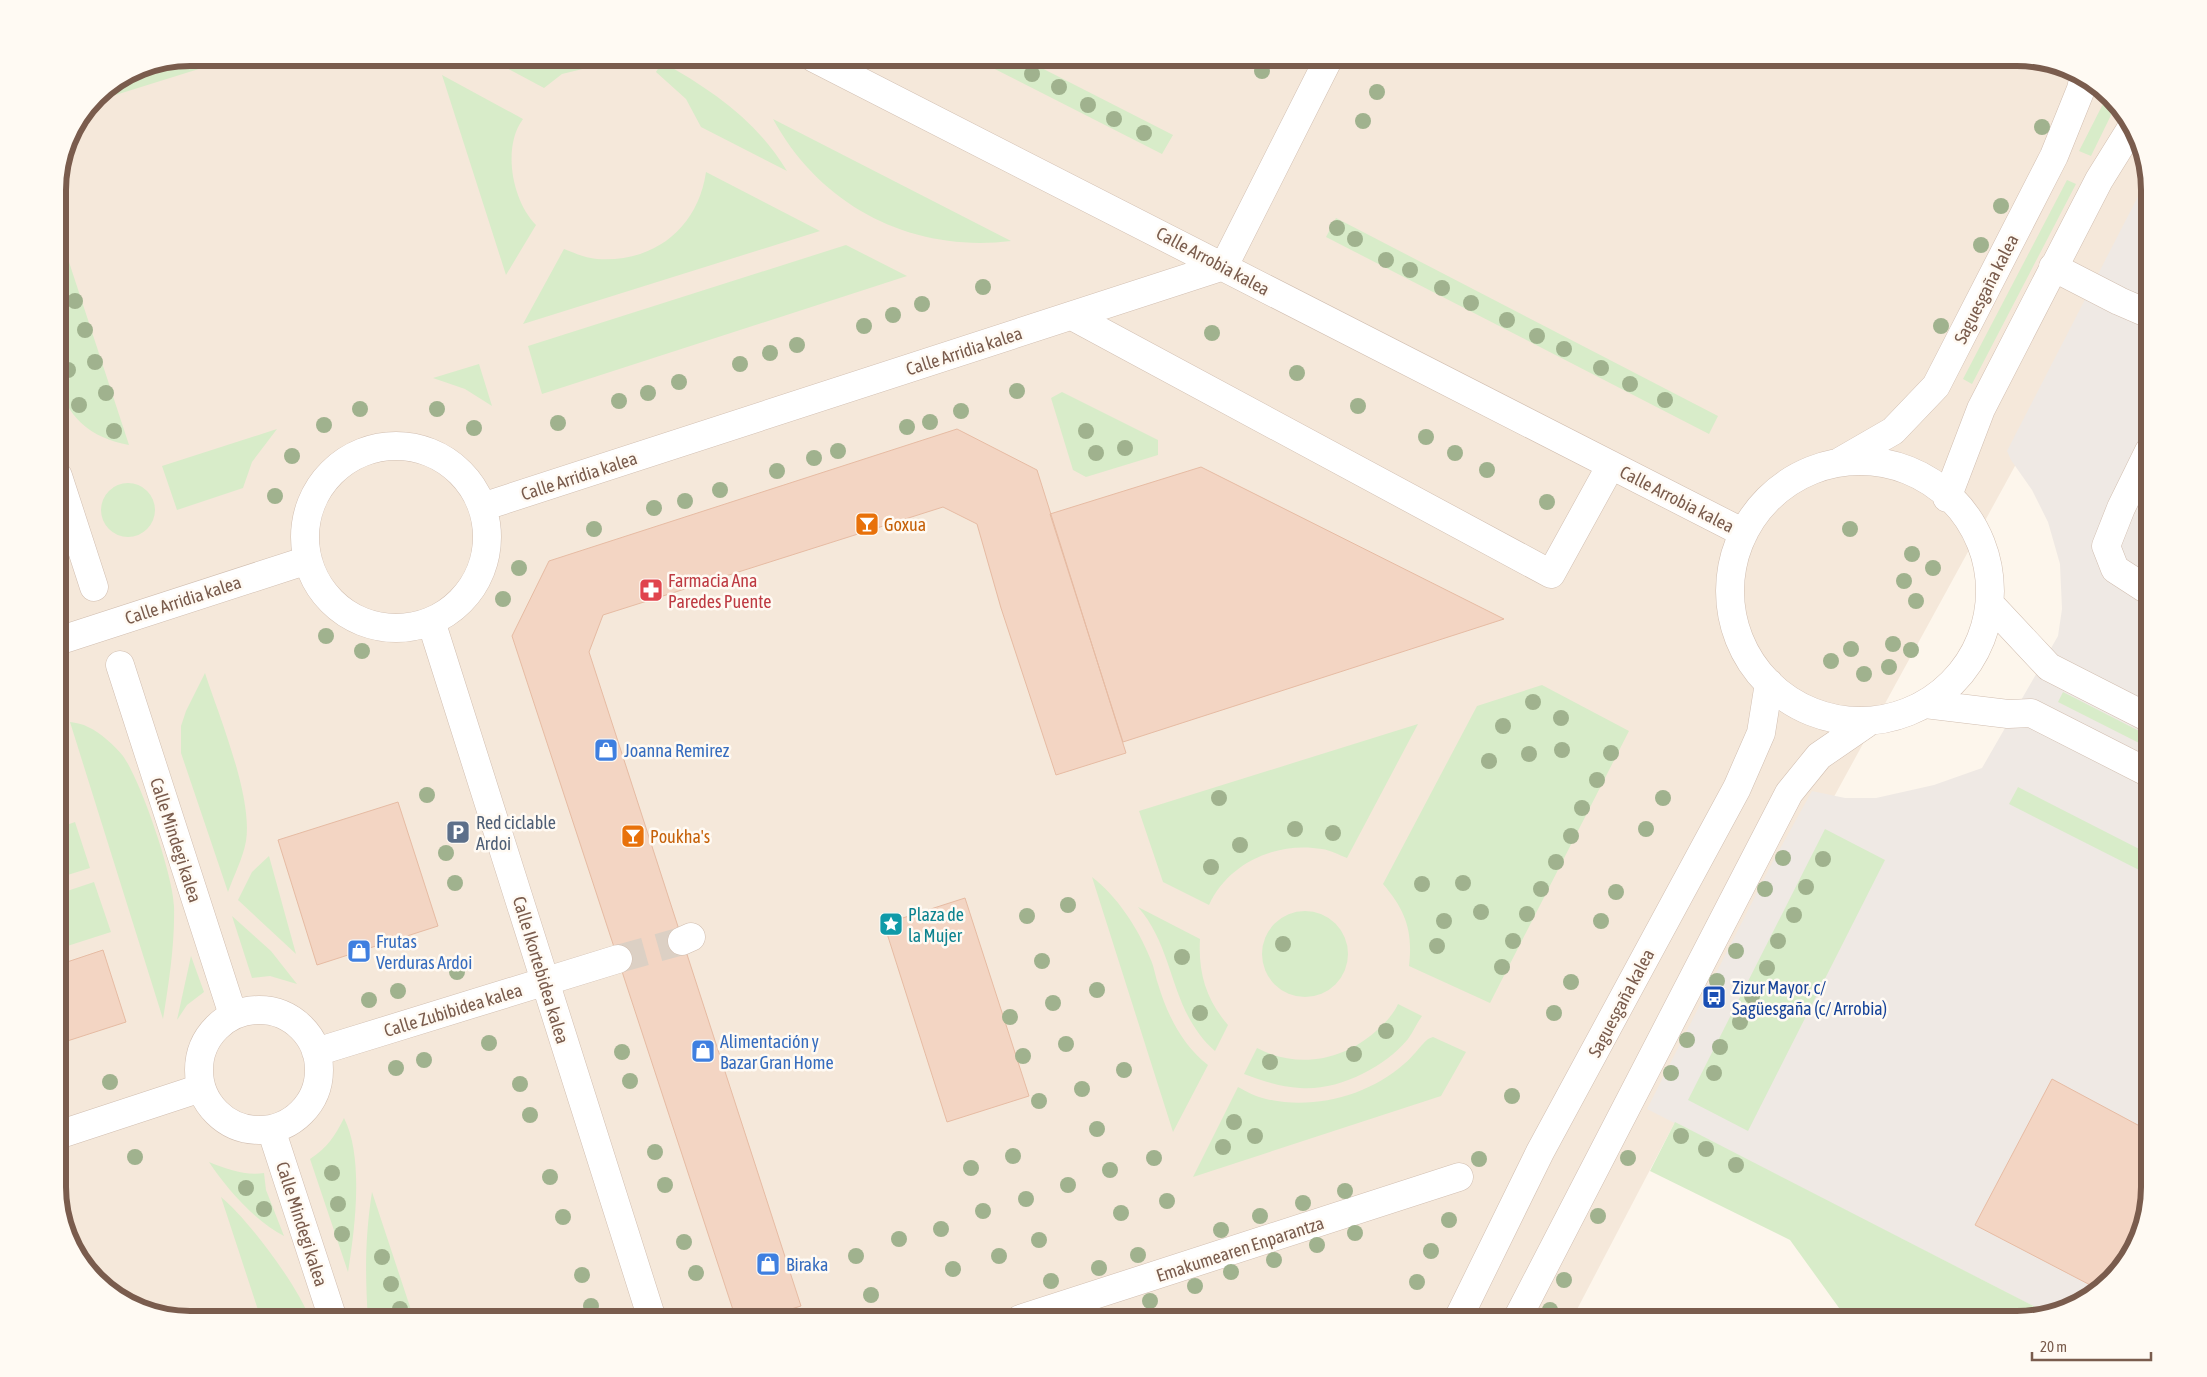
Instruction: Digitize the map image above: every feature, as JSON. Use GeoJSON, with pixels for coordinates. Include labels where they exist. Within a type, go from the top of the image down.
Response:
{"type":"FeatureCollection","features":[{"type":"Feature","properties":{"kind":"street","name":"Calle Arrobia kalea"},"geometry":{"type":"LineString","coordinates":[[830,66],[1744,533]]}},
{"type":"Feature","properties":{"kind":"street"},"geometry":{"type":"LineString","coordinates":[[1224,266],[1325,66]]}},
{"type":"Feature","properties":{"kind":"street","name":"Saguesgaña kalea"},"geometry":{"type":"LineString","coordinates":[[1838,463],[1894,431],[1936,386],[2054,156],[2082,85]]}},
{"type":"Feature","properties":{"kind":"street"},"geometry":{"type":"LineString","coordinates":[[1947,498],[1980,409],[2099,180],[2127,135]]}},
{"type":"Feature","properties":{"kind":"street","name":"Calle Arridia kalea"},"geometry":{"type":"LineString","coordinates":[[482,507],[1224,266]]}},
{"type":"Feature","properties":{"kind":"street"},"geometry":{"type":"LineString","coordinates":[[2053,267],[2140,310]]}},
{"type":"Feature","properties":{"kind":"street","name":"Calle Arrobia kalea"},"geometry":{"type":"LineString","coordinates":[[1072,316],[1551,574],[1611,465]]}},
{"type":"Feature","properties":{"kind":"street"},"geometry":{"type":"LineString","coordinates":[[386,446],[404,446],[421,449],[437,455],[452,465],[464,477],[475,491],[482,507],[487,534],[485,555],[479,574],[464,598],[443,615],[431,621],[393,628],[373,625],[356,619],[339,608],[326,595],[315,578],[308,560],[305,543],[306,525],[309,508],[316,492],[338,465],[369,449],[386,446]]}},
{"type":"Feature","properties":{"kind":"street"},"geometry":{"type":"LineString","coordinates":[[1864,461],[1902,468],[1930,481],[1947,498],[1966,515],[1978,536],[1990,578],[1990,604],[1976,652],[1960,675],[1925,704],[1898,716],[1870,721],[1822,716],[1795,704],[1769,683],[1746,654],[1732,611],[1730,587],[1733,566],[1744,533],[1770,498],[1795,478],[1815,469],[1838,463],[1864,461]]}},
{"type":"Feature","properties":{"kind":"street"},"geometry":{"type":"LineString","coordinates":[[2140,469],[2121,508],[2106,546],[2115,569],[2140,585]]}},
{"type":"Feature","properties":{"kind":"street"},"geometry":{"type":"LineString","coordinates":[[67,504],[94,587]]}},
{"type":"Feature","properties":{"kind":"street","name":"Calle Arridia kalea"},"geometry":{"type":"LineString","coordinates":[[67,638],[308,560]]}},
{"type":"Feature","properties":{"kind":"street"},"geometry":{"type":"LineString","coordinates":[[1990,604],[2049,667],[2141,714]]}},
{"type":"Feature","properties":{"kind":"street","name":"Calle Ikortebidea kalea"},"geometry":{"type":"LineString","coordinates":[[431,621],[649,1311]]}},
{"type":"Feature","properties":{"kind":"street","name":"Calle Mindegi kalea"},"geometry":{"type":"LineString","coordinates":[[120,665],[234,1015]]}},
{"type":"Feature","properties":{"kind":"street","name":"Saguesgaña kalea"},"geometry":{"type":"LineString","coordinates":[[1462,1311],[1540,1152],[1737,788],[1761,733],[1769,683]]}},
{"type":"Feature","properties":{"kind":"street"},"geometry":{"type":"LineString","coordinates":[[1925,704],[2008,714],[2031,713],[2141,769]]}},
{"type":"Feature","properties":{"kind":"street"},"geometry":{"type":"LineString","coordinates":[[1522,1311],[1789,793],[1819,756],[1870,721]]}},
{"type":"Feature","properties":{"kind":"street","name":"Calle Zubibidea kalea"},"geometry":{"type":"LineString","coordinates":[[316,1052],[618,959]]}},
{"type":"Feature","properties":{"kind":"street"},"geometry":{"type":"LineString","coordinates":[[254,1009],[275,1011],[295,1021],[310,1036],[316,1052],[319,1076],[314,1094],[304,1111],[289,1122],[271,1129],[253,1130],[236,1126],[221,1117],[209,1104],[201,1088],[198,1071],[200,1054],[208,1038],[219,1024],[234,1015],[254,1009]]}},
{"type":"Feature","properties":{"kind":"street"},"geometry":{"type":"LineString","coordinates":[[67,1132],[201,1088]]}},
{"type":"Feature","properties":{"kind":"street","name":"Calle Mindegi kalea"},"geometry":{"type":"LineString","coordinates":[[271,1129],[330,1311]]}},
{"type":"Feature","properties":{"kind":"street","name":"Emakumearen Enparantza"},"geometry":{"type":"LineString","coordinates":[[1048,1311],[1459,1177]]}},
{"type":"Feature","properties":{"kind":"shaded area"},"geometry":{"type":"Polygon","coordinates":[[[191,66],[2016,66],[2049,70],[2079,83],[2110,109],[2128,136],[2134,151],[2140,183],[2140,237],[1818,826],[1675,1122],[1576,1311],[191,1311],[158,1307],[128,1294],[103,1274],[87,1255],[73,1226],[67,1194],[67,174],[70,158],[83,128],[109,97],[128,83],[158,70],[191,66]]]}},
{"type":"Feature","properties":{"kind":"shaded area"},"geometry":{"type":"Polygon","coordinates":[[[2140,193],[2140,1203],[2137,1219],[2124,1249],[2104,1274],[2079,1294],[2049,1307],[2039,1309],[1647,1109],[1772,863],[1812,791],[1845,798],[1876,798],[1934,785],[1982,768],[2058,636],[2062,609],[2060,564],[2048,522],[2032,490],[2007,451],[2140,193]]]}},
{"type":"Feature","properties":{"kind":"green space"},"geometry":{"type":"Polygon","coordinates":[[[208,66],[109,97],[128,83],[158,70],[174,67],[208,66]]]}},
{"type":"Feature","properties":{"kind":"green space"},"geometry":{"type":"Polygon","coordinates":[[[503,66],[595,66],[562,74],[544,88],[503,66]]]}},
{"type":"Feature","properties":{"kind":"green space"},"geometry":{"type":"Polygon","coordinates":[[[660,66],[669,66],[732,108],[762,137],[787,171],[701,127],[686,99],[656,72],[660,66]]]}},
{"type":"Feature","properties":{"kind":"green space"},"geometry":{"type":"Polygon","coordinates":[[[989,66],[1038,66],[1173,135],[1162,154],[989,66]]]}},
{"type":"Feature","properties":{"kind":"green space"},"geometry":{"type":"Polygon","coordinates":[[[442,75],[523,119],[513,144],[513,174],[521,202],[536,225],[506,275],[442,75]]]}},
{"type":"Feature","properties":{"kind":"green space"},"geometry":{"type":"Polygon","coordinates":[[[2104,103],[2112,112],[2091,156],[2079,151],[2104,103]]]}},
{"type":"Feature","properties":{"kind":"green space"},"geometry":{"type":"Polygon","coordinates":[[[773,119],[1011,241],[974,243],[939,239],[905,231],[873,218],[843,199],[817,177],[793,150],[773,119]]]}},
{"type":"Feature","properties":{"kind":"green space"},"geometry":{"type":"Polygon","coordinates":[[[706,172],[820,231],[523,324],[564,249],[597,259],[618,259],[637,255],[654,248],[670,238],[694,210],[706,172]]]}},
{"type":"Feature","properties":{"kind":"green space"},"geometry":{"type":"Polygon","coordinates":[[[2067,180],[2076,184],[1972,384],[1963,379],[2067,180]]]}},
{"type":"Feature","properties":{"kind":"green space"},"geometry":{"type":"Polygon","coordinates":[[[1336,218],[1718,416],[1709,434],[1326,237],[1336,218]]]}},
{"type":"Feature","properties":{"kind":"green space"},"geometry":{"type":"Polygon","coordinates":[[[846,245],[907,276],[542,394],[528,346],[846,245]]]}},
{"type":"Feature","properties":{"kind":"green space"},"geometry":{"type":"Polygon","coordinates":[[[69,262],[129,445],[115,442],[91,431],[73,414],[67,405],[67,264],[69,262]]]}},
{"type":"Feature","properties":{"kind":"green space"},"geometry":{"type":"Polygon","coordinates":[[[479,364],[492,406],[465,389],[433,378],[479,364]]]}},
{"type":"Feature","properties":{"kind":"green space"},"geometry":{"type":"Polygon","coordinates":[[[1062,392],[1158,440],[1158,455],[1086,477],[1073,470],[1051,398],[1062,392]]]}},
{"type":"Feature","properties":{"kind":"green space"},"geometry":{"type":"Polygon","coordinates":[[[277,429],[252,462],[243,488],[177,510],[162,466],[277,429]]]}},
{"type":"Feature","properties":{"kind":"green space"},"geometry":{"type":"Polygon","coordinates":[[[128,483],[138,485],[147,491],[153,500],[155,510],[153,520],[147,529],[138,535],[128,537],[118,535],[109,529],[103,520],[101,510],[103,500],[109,491],[118,485],[128,483]]]}},
{"type":"Feature","properties":{"kind":"green space"},"geometry":{"type":"Polygon","coordinates":[[[205,673],[226,733],[245,802],[247,823],[245,847],[228,892],[181,753],[181,726],[186,711],[205,673]]]}},
{"type":"Feature","properties":{"kind":"green space"},"geometry":{"type":"Polygon","coordinates":[[[1542,685],[1629,731],[1490,1003],[1409,966],[1410,942],[1406,922],[1397,903],[1383,884],[1477,706],[1542,685]]]}},
{"type":"Feature","properties":{"kind":"green space"},"geometry":{"type":"Polygon","coordinates":[[[2063,692],[2141,732],[2141,744],[2058,702],[2063,692]]]}},
{"type":"Feature","properties":{"kind":"green space"},"geometry":{"type":"Polygon","coordinates":[[[70,722],[93,729],[112,744],[123,756],[147,806],[155,829],[168,873],[174,906],[173,948],[163,1019],[70,722]]]}},
{"type":"Feature","properties":{"kind":"green space"},"geometry":{"type":"Polygon","coordinates":[[[1418,724],[1347,858],[1331,851],[1305,847],[1271,852],[1256,858],[1228,877],[1217,890],[1209,905],[1163,882],[1139,811],[1418,724]]]}},
{"type":"Feature","properties":{"kind":"green space"},"geometry":{"type":"Polygon","coordinates":[[[2018,787],[2141,850],[2141,871],[2009,804],[2018,787]]]}},
{"type":"Feature","properties":{"kind":"green space"},"geometry":{"type":"Polygon","coordinates":[[[75,822],[90,868],[67,875],[67,825],[75,822]]]}},
{"type":"Feature","properties":{"kind":"green space"},"geometry":{"type":"Polygon","coordinates":[[[1825,829],[1885,860],[1748,1131],[1688,1100],[1825,829]]]}},
{"type":"Feature","properties":{"kind":"green space"},"geometry":{"type":"Polygon","coordinates":[[[269,856],[296,954],[238,900],[252,872],[269,856]]]}},
{"type":"Feature","properties":{"kind":"green space"},"geometry":{"type":"Polygon","coordinates":[[[1092,877],[1110,893],[1133,924],[1151,961],[1171,1018],[1190,1048],[1208,1065],[1173,1132],[1092,877]]]}},
{"type":"Feature","properties":{"kind":"green space"},"geometry":{"type":"Polygon","coordinates":[[[94,882],[111,932],[67,946],[67,891],[94,882]]]}},
{"type":"Feature","properties":{"kind":"green space"},"geometry":{"type":"Polygon","coordinates":[[[1138,907],[1200,939],[1200,963],[1205,985],[1214,1006],[1228,1025],[1215,1051],[1200,1035],[1189,1018],[1180,999],[1160,942],[1138,907]]]}},
{"type":"Feature","properties":{"kind":"green space"},"geometry":{"type":"Polygon","coordinates":[[[1305,911],[1321,914],[1329,918],[1341,930],[1345,938],[1348,954],[1345,970],[1341,978],[1329,990],[1321,994],[1305,997],[1289,994],[1281,990],[1269,978],[1265,970],[1262,954],[1265,938],[1269,930],[1281,918],[1289,914],[1305,911]]]}},
{"type":"Feature","properties":{"kind":"green space"},"geometry":{"type":"Polygon","coordinates":[[[232,916],[271,951],[297,984],[270,976],[252,978],[232,916]]]}},
{"type":"Feature","properties":{"kind":"green space"},"geometry":{"type":"Polygon","coordinates":[[[191,956],[204,992],[187,1005],[177,1020],[191,956]]]}},
{"type":"Feature","properties":{"kind":"green space"},"geometry":{"type":"Polygon","coordinates":[[[1398,1004],[1422,1016],[1408,1039],[1398,1050],[1373,1068],[1359,1075],[1330,1086],[1300,1088],[1272,1083],[1244,1074],[1257,1048],[1272,1055],[1304,1060],[1319,1059],[1349,1049],[1379,1028],[1398,1004]]]}},
{"type":"Feature","properties":{"kind":"green space"},"geometry":{"type":"Polygon","coordinates":[[[1433,1037],[1466,1052],[1441,1096],[1193,1177],[1238,1087],[1259,1097],[1284,1102],[1302,1103],[1339,1098],[1374,1085],[1390,1075],[1407,1061],[1428,1039],[1433,1037]]]}},
{"type":"Feature","properties":{"kind":"green space"},"geometry":{"type":"Polygon","coordinates":[[[344,1118],[354,1152],[356,1173],[355,1215],[348,1272],[310,1159],[330,1141],[344,1118]]]}},
{"type":"Feature","properties":{"kind":"green space"},"geometry":{"type":"Polygon","coordinates":[[[1675,1122],[2039,1309],[2016,1311],[1841,1311],[1790,1240],[1650,1171],[1675,1122]]]}},
{"type":"Feature","properties":{"kind":"green space"},"geometry":{"type":"Polygon","coordinates":[[[209,1162],[243,1173],[264,1173],[266,1190],[284,1236],[273,1230],[242,1204],[209,1162]]]}},
{"type":"Feature","properties":{"kind":"green space"},"geometry":{"type":"Polygon","coordinates":[[[372,1192],[411,1311],[368,1311],[366,1256],[372,1192]]]}},
{"type":"Feature","properties":{"kind":"green space"},"geometry":{"type":"Polygon","coordinates":[[[221,1197],[245,1221],[271,1254],[295,1289],[307,1311],[258,1311],[221,1197]]]}},
{"type":"Feature","properties":{"kind":"building"},"geometry":{"type":"Polygon","coordinates":[[[957,429],[1037,470],[1126,753],[1056,775],[1001,608],[977,524],[943,507],[603,615],[589,652],[801,1306],[785,1311],[733,1311],[512,636],[549,561],[957,429]]]}},
{"type":"Feature","properties":{"kind":"building"},"geometry":{"type":"Polygon","coordinates":[[[1201,467],[1504,619],[1123,742],[1050,514],[1201,467]]]}},
{"type":"Feature","properties":{"kind":"building"},"geometry":{"type":"Polygon","coordinates":[[[398,802],[438,926],[317,965],[278,840],[398,802]]]}},
{"type":"Feature","properties":{"kind":"building"},"geometry":{"type":"Polygon","coordinates":[[[965,898],[1029,1096],[947,1122],[884,924],[965,898]]]}},
{"type":"Feature","properties":{"kind":"building"},"geometry":{"type":"Polygon","coordinates":[[[103,950],[126,1022],[67,1041],[67,962],[103,950]]]}},
{"type":"Feature","properties":{"kind":"building"},"geometry":{"type":"Polygon","coordinates":[[[2052,1079],[2141,1127],[2141,1186],[2137,1219],[2124,1249],[2115,1262],[2091,1286],[1975,1225],[2052,1079]]]}},
{"type":"Feature","properties":{"kind":"tunnel"},"geometry":{"type":"LineString","coordinates":[[618,959],[682,941]]}},
{"type":"Feature","properties":{"kind":"place","name":"Goxua"},"geometry":{"type":"Point","coordinates":[867,524]}},
{"type":"Feature","properties":{"kind":"place","name":"Farmacia Ana Paredes Puente"},"geometry":{"type":"Point","coordinates":[651,590]}},
{"type":"Feature","properties":{"kind":"place","name":"Joanna Remirez"},"geometry":{"type":"Point","coordinates":[606,750]}},
{"type":"Feature","properties":{"kind":"place","name":"Red ciclable Ardoi"},"geometry":{"type":"Point","coordinates":[458,832]}},
{"type":"Feature","properties":{"kind":"place","name":"Poukha's"},"geometry":{"type":"Point","coordinates":[633,836]}},
{"type":"Feature","properties":{"kind":"place","name":"Plaza de la Mujer"},"geometry":{"type":"Point","coordinates":[891,924]}},
{"type":"Feature","properties":{"kind":"place","name":"Frutas Verduras Ardoi"},"geometry":{"type":"Point","coordinates":[359,951]}},
{"type":"Feature","properties":{"kind":"place","name":"Zizur Mayor, c/ Sagüesgaña (c/ Arrobia)"},"geometry":{"type":"Point","coordinates":[1714,997]}},
{"type":"Feature","properties":{"kind":"place","name":"Alimentación y Bazar Gran Home"},"geometry":{"type":"Point","coordinates":[703,1051]}},
{"type":"Feature","properties":{"kind":"place","name":"Biraka"},"geometry":{"type":"Point","coordinates":[768,1264]}}]}
